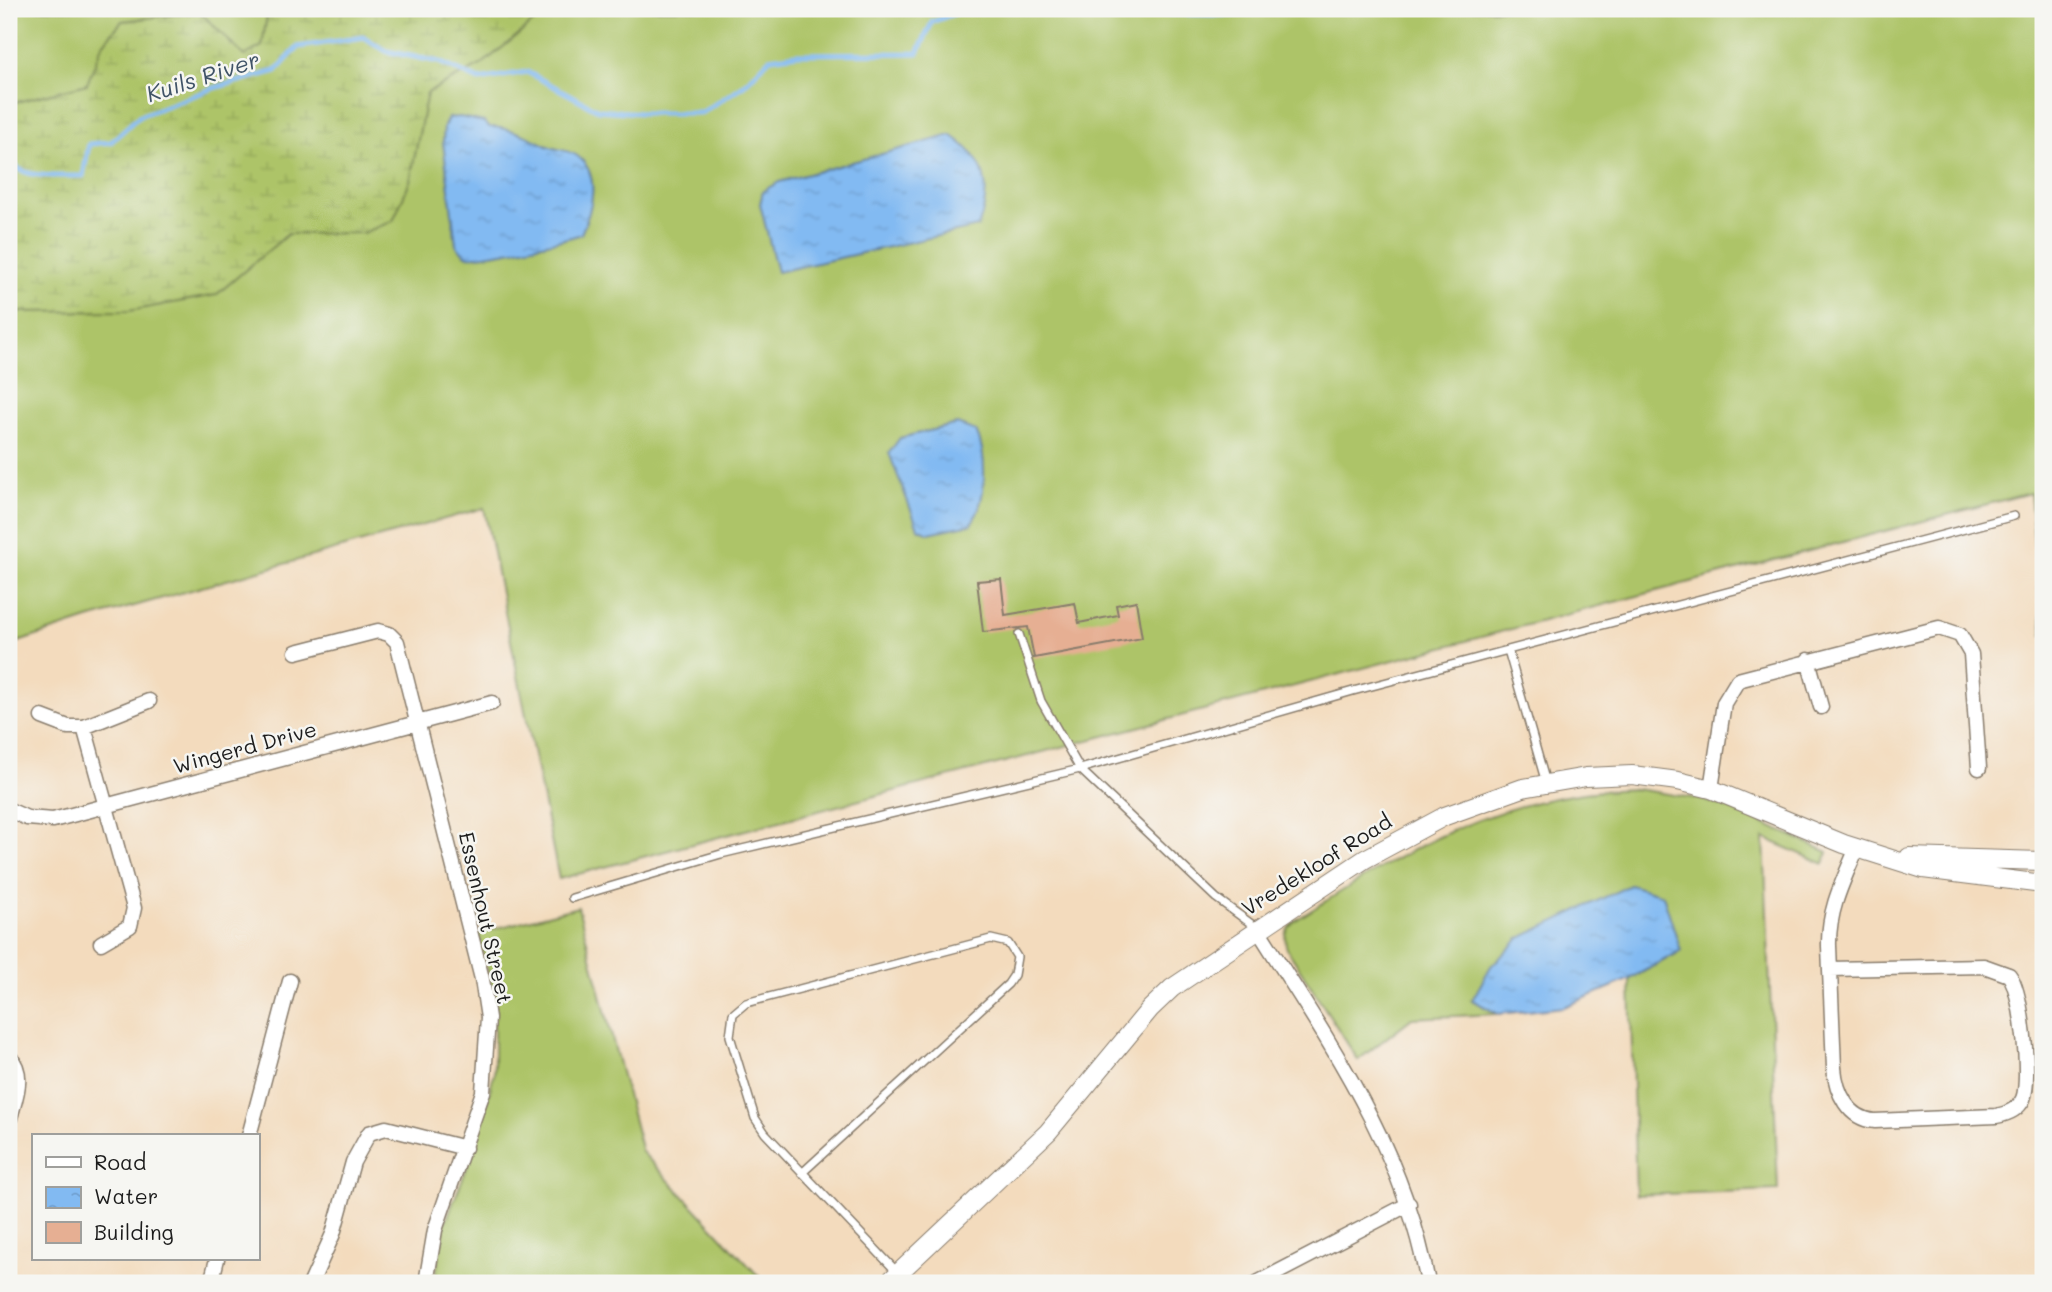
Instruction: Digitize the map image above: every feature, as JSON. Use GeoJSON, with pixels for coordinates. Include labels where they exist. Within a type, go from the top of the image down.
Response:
{"type":"FeatureCollection","features":[{"type":"Feature","properties":{"kind":"street"},"geometry":{"type":"LineString","coordinates":[[1711,789],[1724,703],[1730,688],[1747,676],[1924,630],[1949,629],[1960,635],[1971,654],[1979,768]]}},
{"type":"Feature","properties":{"kind":"street","name":"Essenhout Street"},"geometry":{"type":"LineString","coordinates":[[296,652],[372,631],[389,634],[399,647],[415,724],[485,998],[486,1073],[478,1112],[435,1230],[426,1283]]}},
{"type":"Feature","properties":{"kind":"street"},"geometry":{"type":"LineString","coordinates":[[1808,660],[1821,707]]}},
{"type":"Feature","properties":{"kind":"street"},"geometry":{"type":"LineString","coordinates":[[42,717],[68,727],[84,727],[149,701]]}},
{"type":"Feature","properties":{"kind":"street","name":"Wingerd Drive"},"geometry":{"type":"LineString","coordinates":[[9,810],[27,818],[45,821],[492,703]]}},
{"type":"Feature","properties":{"kind":"street"},"geometry":{"type":"LineString","coordinates":[[84,727],[134,908],[130,926],[101,943]]}},
{"type":"Feature","properties":{"kind":"street","name":"Vredekloof Road"},"geometry":{"type":"LineString","coordinates":[[893,1278],[1048,1132],[1150,1009],[1172,988],[1257,928],[1364,859],[1445,816],[1500,794],[1546,783],[1632,775],[1711,789],[1857,848],[1923,869],[2043,884]]}},
{"type":"Feature","properties":{"kind":"street"},"geometry":{"type":"LineString","coordinates":[[1830,969],[1984,966],[2009,975],[2018,993],[2025,1073],[2023,1098],[2018,1106],[2008,1113],[1996,1116],[1875,1121],[1854,1114],[1835,1079],[1830,969],[1830,913],[1857,848]]}},
{"type":"Feature","properties":{"kind":"street","name":"Vredekloof Road"},"geometry":{"type":"LineString","coordinates":[[1888,856],[2043,861]]}},
{"type":"Feature","properties":{"kind":"street"},"geometry":{"type":"LineString","coordinates":[[1257,928],[1356,1084],[1390,1154],[1409,1204],[1428,1283]]}},
{"type":"Feature","properties":{"kind":"street"},"geometry":{"type":"LineString","coordinates":[[250,1134],[290,981]]}},
{"type":"Feature","properties":{"kind":"street"},"geometry":{"type":"LineString","coordinates":[[9,1122],[19,1083],[11,1058]]}},
{"type":"Feature","properties":{"kind":"street"},"geometry":{"type":"LineString","coordinates":[[311,1283],[333,1234],[353,1162],[369,1133],[386,1128],[465,1148]]}},
{"type":"Feature","properties":{"kind":"street"},"geometry":{"type":"LineString","coordinates":[[1257,1283],[1409,1204]]}},
{"type":"Feature","properties":{"kind":"street"},"geometry":{"type":"LineString","coordinates":[[211,1283],[218,1260]]}},
{"type":"Feature","properties":{"kind":"lane"},"geometry":{"type":"LineString","coordinates":[[572,898],[721,854],[1080,769],[1508,650],[2014,516]]}},
{"type":"Feature","properties":{"kind":"lane"},"geometry":{"type":"LineString","coordinates":[[1019,634],[1041,701],[1080,769],[1216,898],[1257,928]]}},
{"type":"Feature","properties":{"kind":"lane"},"geometry":{"type":"LineString","coordinates":[[1508,650],[1546,783]]}},
{"type":"Feature","properties":{"kind":"lane"},"geometry":{"type":"LineString","coordinates":[[802,1172],[1009,984],[1014,975],[1017,957],[1008,943],[991,939],[746,1003],[733,1014],[730,1036],[755,1118],[893,1278]]}},
{"type":"Feature","properties":{"kind":"green space"},"geometry":{"type":"Polygon","coordinates":[[[9,9],[2043,9],[2043,636],[2030,493],[559,879],[484,508],[88,619],[9,645],[9,9]]]}},
{"type":"Feature","properties":{"kind":"green space"},"geometry":{"type":"Polygon","coordinates":[[[268,9],[581,9],[535,21],[481,65],[427,93],[410,181],[393,221],[363,233],[288,234],[216,295],[129,311],[9,312],[9,104],[87,84],[102,45],[122,21],[200,12],[244,56],[262,46],[268,9]]]}},
{"type":"Feature","properties":{"kind":"green space"},"geometry":{"type":"Polygon","coordinates":[[[1636,789],[1700,799],[1731,809],[1828,852],[1824,864],[1764,838],[1778,1190],[1636,1195],[1630,979],[1681,951],[1472,1000],[1498,1014],[1412,1018],[1358,1060],[1287,949],[1286,933],[1296,920],[1377,870],[1457,829],[1498,813],[1541,801],[1587,793],[1636,789]]]}},
{"type":"Feature","properties":{"kind":"green space"},"geometry":{"type":"Polygon","coordinates":[[[578,907],[642,1152],[765,1283],[434,1283],[445,1223],[476,1145],[494,1074],[494,997],[478,933],[578,907]]]}},
{"type":"Feature","properties":{"kind":"water"},"geometry":{"type":"Polygon","coordinates":[[[460,117],[518,133],[576,155],[584,163],[592,182],[589,214],[581,234],[488,255],[468,256],[462,251],[456,245],[443,142],[444,126],[448,118],[460,117]]]}},
{"type":"Feature","properties":{"kind":"water"},"geometry":{"type":"Polygon","coordinates":[[[951,135],[973,154],[984,175],[985,199],[978,227],[777,272],[760,204],[763,191],[779,182],[951,135]]]}},
{"type":"Feature","properties":{"kind":"water"},"geometry":{"type":"Polygon","coordinates":[[[957,424],[976,431],[980,441],[984,478],[980,503],[971,524],[929,533],[918,528],[889,453],[900,438],[957,424]]]}},
{"type":"Feature","properties":{"kind":"water"},"geometry":{"type":"Polygon","coordinates":[[[1630,885],[1663,895],[1681,951],[1630,979],[1564,1007],[1498,1014],[1472,1000],[1491,966],[1520,938],[1630,885]]]}},
{"type":"Feature","properties":{"kind":"building"},"geometry":{"type":"Polygon","coordinates":[[[1001,579],[1005,615],[1075,603],[1079,623],[1118,615],[1116,605],[1136,601],[1142,638],[1034,658],[1028,627],[983,632],[977,581],[1001,579]]]}},
{"type":"Feature","properties":{"kind":"waterway","name":"Kuils River"},"geometry":{"type":"LineString","coordinates":[[9,159],[15,166],[32,174],[83,176],[89,144],[111,142],[139,116],[214,88],[276,71],[298,47],[364,37],[386,51],[439,62],[479,80],[527,72],[598,110],[701,113],[744,85],[770,58],[797,54],[918,53],[932,22],[967,9]]}},
{"type":"Feature","properties":{"kind":"waterway","name":"Kuils River"},"geometry":{"type":"LineString","coordinates":[[1065,9],[1233,15],[1294,9]]}}]}
